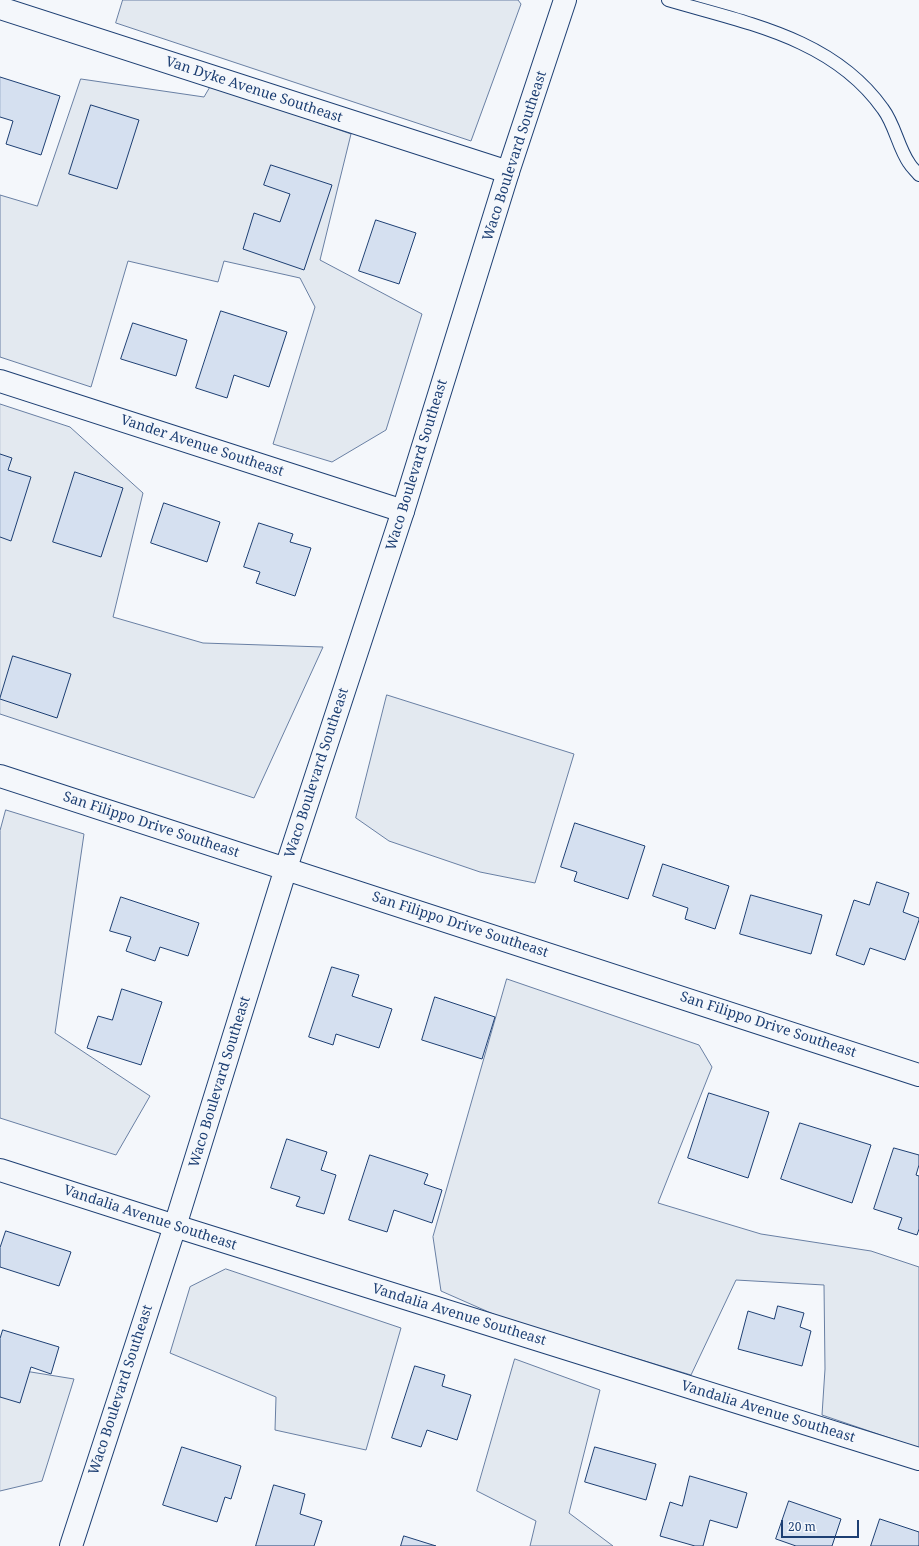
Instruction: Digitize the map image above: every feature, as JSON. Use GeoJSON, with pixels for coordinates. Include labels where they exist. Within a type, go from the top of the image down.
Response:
{"type":"FeatureCollection","features":[{"type":"Feature","properties":{"kind":"street","name":"Waco Boulevard Southeast"},"geometry":{"type":"LineString","coordinates":[[71,1546],[175,1226],[286,868],[403,511],[508,172],[565,0]]}},
{"type":"Feature","properties":{"kind":"street","name":"Van Dyke Avenue Southeast"},"geometry":{"type":"LineString","coordinates":[[0,8],[508,172]]}},
{"type":"Feature","properties":{"kind":"street","name":"Vander Avenue Southeast"},"geometry":{"type":"LineString","coordinates":[[0,381],[403,511]]}},
{"type":"Feature","properties":{"kind":"street","name":"San Filippo Drive Southeast"},"geometry":{"type":"LineString","coordinates":[[0,776],[919,1075]]}},
{"type":"Feature","properties":{"kind":"street","name":"Vandalia Avenue Southeast"},"geometry":{"type":"LineString","coordinates":[[0,1170],[919,1459]]}},
{"type":"Feature","properties":{"kind":"lane"},"geometry":{"type":"LineString","coordinates":[[668,0],[777,31],[826,55],[862,82],[884,110],[909,163],[919,175]]}},
{"type":"Feature","properties":{"kind":"shaded area"},"geometry":{"type":"Polygon","coordinates":[[[123,0],[518,0],[521,4],[471,141],[116,23],[123,0]]]}},
{"type":"Feature","properties":{"kind":"shaded area"},"geometry":{"type":"Polygon","coordinates":[[[81,79],[204,97],[211,85],[351,134],[320,260],[422,314],[386,430],[332,462],[273,444],[315,307],[300,278],[224,261],[218,282],[128,261],[91,387],[0,357],[0,195],[37,206],[81,79]]]}},
{"type":"Feature","properties":{"kind":"shaded area"},"geometry":{"type":"Polygon","coordinates":[[[0,404],[70,427],[143,493],[113,617],[203,643],[323,647],[254,798],[0,714],[0,404]]]}},
{"type":"Feature","properties":{"kind":"shaded area"},"geometry":{"type":"Polygon","coordinates":[[[387,695],[574,754],[535,883],[480,872],[389,841],[356,818],[387,695]]]}},
{"type":"Feature","properties":{"kind":"shaded area"},"geometry":{"type":"Polygon","coordinates":[[[6,810],[84,834],[55,1033],[150,1096],[116,1155],[0,1118],[0,831],[6,810]]]}},
{"type":"Feature","properties":{"kind":"shaded area"},"geometry":{"type":"Polygon","coordinates":[[[507,979],[699,1045],[712,1067],[658,1203],[761,1234],[871,1251],[919,1267],[919,1448],[822,1415],[825,1369],[824,1285],[736,1280],[691,1375],[500,1317],[441,1291],[433,1237],[507,979]]]}},
{"type":"Feature","properties":{"kind":"shaded area"},"geometry":{"type":"Polygon","coordinates":[[[226,1269],[401,1328],[366,1450],[275,1430],[276,1397],[170,1353],[190,1287],[226,1269]]]}},
{"type":"Feature","properties":{"kind":"shaded area"},"geometry":{"type":"Polygon","coordinates":[[[515,1359],[600,1390],[569,1513],[613,1546],[530,1546],[536,1521],[477,1491],[515,1359]]]}},
{"type":"Feature","properties":{"kind":"shaded area"},"geometry":{"type":"Polygon","coordinates":[[[0,1367],[74,1379],[42,1481],[0,1491],[0,1367]]]}},
{"type":"Feature","properties":{"kind":"building"},"geometry":{"type":"Polygon","coordinates":[[[0,77],[60,96],[41,155],[6,144],[13,121],[0,117],[0,77]]]}},
{"type":"Feature","properties":{"kind":"building"},"geometry":{"type":"Polygon","coordinates":[[[91,105],[139,120],[117,189],[69,174],[91,105]]]}},
{"type":"Feature","properties":{"kind":"building"},"geometry":{"type":"Polygon","coordinates":[[[271,165],[332,185],[304,270],[243,249],[254,213],[280,222],[290,194],[264,185],[271,165]]]}},
{"type":"Feature","properties":{"kind":"building"},"geometry":{"type":"Polygon","coordinates":[[[376,220],[416,233],[399,284],[359,271],[376,220]]]}},
{"type":"Feature","properties":{"kind":"building"},"geometry":{"type":"Polygon","coordinates":[[[221,311],[287,332],[269,387],[234,375],[227,398],[196,388],[221,311]]]}},
{"type":"Feature","properties":{"kind":"building"},"geometry":{"type":"Polygon","coordinates":[[[133,323],[187,340],[176,376],[121,359],[133,323]]]}},
{"type":"Feature","properties":{"kind":"building"},"geometry":{"type":"Polygon","coordinates":[[[0,454],[12,458],[8,470],[31,477],[11,541],[0,537],[0,454]]]}},
{"type":"Feature","properties":{"kind":"building"},"geometry":{"type":"Polygon","coordinates":[[[75,472],[123,488],[101,557],[53,542],[75,472]]]}},
{"type":"Feature","properties":{"kind":"building"},"geometry":{"type":"Polygon","coordinates":[[[164,503],[220,522],[207,562],[151,543],[164,503]]]}},
{"type":"Feature","properties":{"kind":"building"},"geometry":{"type":"Polygon","coordinates":[[[259,523],[293,534],[290,542],[311,548],[295,596],[256,583],[260,572],[244,567],[259,523]]]}},
{"type":"Feature","properties":{"kind":"building"},"geometry":{"type":"Polygon","coordinates":[[[13,656],[71,674],[57,718],[0,699],[13,656]]]}},
{"type":"Feature","properties":{"kind":"building"},"geometry":{"type":"Polygon","coordinates":[[[575,823],[645,846],[628,899],[574,881],[577,872],[561,867],[575,823]]]}},
{"type":"Feature","properties":{"kind":"building"},"geometry":{"type":"Polygon","coordinates":[[[663,864],[729,886],[715,929],[685,919],[688,908],[653,896],[663,864]]]}},
{"type":"Feature","properties":{"kind":"building"},"geometry":{"type":"Polygon","coordinates":[[[877,882],[909,893],[903,912],[919,918],[919,920],[905,960],[870,948],[864,965],[836,955],[854,900],[869,905],[877,882]]]}},
{"type":"Feature","properties":{"kind":"building"},"geometry":{"type":"Polygon","coordinates":[[[751,895],[822,915],[811,954],[740,934],[751,895]]]}},
{"type":"Feature","properties":{"kind":"building"},"geometry":{"type":"Polygon","coordinates":[[[121,897],[199,923],[188,956],[160,947],[155,961],[126,951],[131,937],[110,931],[121,897]]]}},
{"type":"Feature","properties":{"kind":"building"},"geometry":{"type":"Polygon","coordinates":[[[332,967],[359,975],[352,996],[392,1009],[379,1048],[336,1034],[333,1045],[309,1037],[332,967]]]}},
{"type":"Feature","properties":{"kind":"building"},"geometry":{"type":"Polygon","coordinates":[[[122,989],[162,1002],[141,1065],[87,1048],[98,1016],[112,1020],[122,989]]]}},
{"type":"Feature","properties":{"kind":"building"},"geometry":{"type":"Polygon","coordinates":[[[435,997],[495,1017],[482,1059],[422,1040],[435,997]]]}},
{"type":"Feature","properties":{"kind":"building"},"geometry":{"type":"Polygon","coordinates":[[[709,1093],[769,1112],[748,1178],[688,1158],[709,1093]]]}},
{"type":"Feature","properties":{"kind":"building"},"geometry":{"type":"Polygon","coordinates":[[[800,1123],[871,1145],[852,1203],[781,1179],[800,1123]]]}},
{"type":"Feature","properties":{"kind":"building"},"geometry":{"type":"Polygon","coordinates":[[[287,1139],[327,1152],[321,1170],[336,1175],[324,1214],[296,1206],[300,1197],[271,1188],[287,1139]]]}},
{"type":"Feature","properties":{"kind":"building"},"geometry":{"type":"Polygon","coordinates":[[[894,1148],[919,1155],[919,1165],[916,1175],[919,1176],[919,1229],[917,1235],[898,1229],[902,1218],[874,1209],[894,1148]]]}},
{"type":"Feature","properties":{"kind":"building"},"geometry":{"type":"Polygon","coordinates":[[[370,1155],[428,1174],[424,1184],[442,1190],[432,1223],[394,1210],[387,1232],[349,1220],[370,1155]]]}},
{"type":"Feature","properties":{"kind":"building"},"geometry":{"type":"Polygon","coordinates":[[[6,1231],[71,1252],[59,1286],[0,1267],[0,1248],[6,1231]]]}},
{"type":"Feature","properties":{"kind":"building"},"geometry":{"type":"Polygon","coordinates":[[[778,1306],[804,1313],[800,1327],[811,1331],[802,1366],[738,1349],[748,1311],[774,1319],[778,1306]]]}},
{"type":"Feature","properties":{"kind":"building"},"geometry":{"type":"Polygon","coordinates":[[[3,1330],[59,1347],[51,1374],[31,1367],[20,1403],[0,1397],[0,1339],[3,1330]]]}},
{"type":"Feature","properties":{"kind":"building"},"geometry":{"type":"Polygon","coordinates":[[[415,1366],[445,1375],[442,1386],[471,1395],[457,1440],[427,1430],[421,1447],[392,1438],[415,1366]]]}},
{"type":"Feature","properties":{"kind":"building"},"geometry":{"type":"Polygon","coordinates":[[[182,1447],[241,1466],[231,1499],[225,1497],[217,1522],[163,1505],[182,1447]]]}},
{"type":"Feature","properties":{"kind":"building"},"geometry":{"type":"Polygon","coordinates":[[[595,1447],[656,1464],[646,1500],[585,1482],[595,1447]]]}},
{"type":"Feature","properties":{"kind":"building"},"geometry":{"type":"Polygon","coordinates":[[[690,1476],[747,1493],[737,1528],[710,1520],[703,1546],[695,1546],[660,1536],[670,1502],[682,1506],[690,1476]]]}},
{"type":"Feature","properties":{"kind":"building"},"geometry":{"type":"Polygon","coordinates":[[[274,1485],[305,1494],[300,1514],[322,1521],[314,1546],[256,1546],[274,1485]]]}},
{"type":"Feature","properties":{"kind":"building"},"geometry":{"type":"Polygon","coordinates":[[[789,1501],[841,1519],[832,1546],[796,1546],[776,1539],[789,1501]]]}},
{"type":"Feature","properties":{"kind":"building"},"geometry":{"type":"Polygon","coordinates":[[[880,1519],[919,1532],[919,1546],[871,1546],[880,1519]]]}},
{"type":"Feature","properties":{"kind":"building"},"geometry":{"type":"Polygon","coordinates":[[[404,1536],[436,1546],[401,1546],[404,1536]]]}}]}
